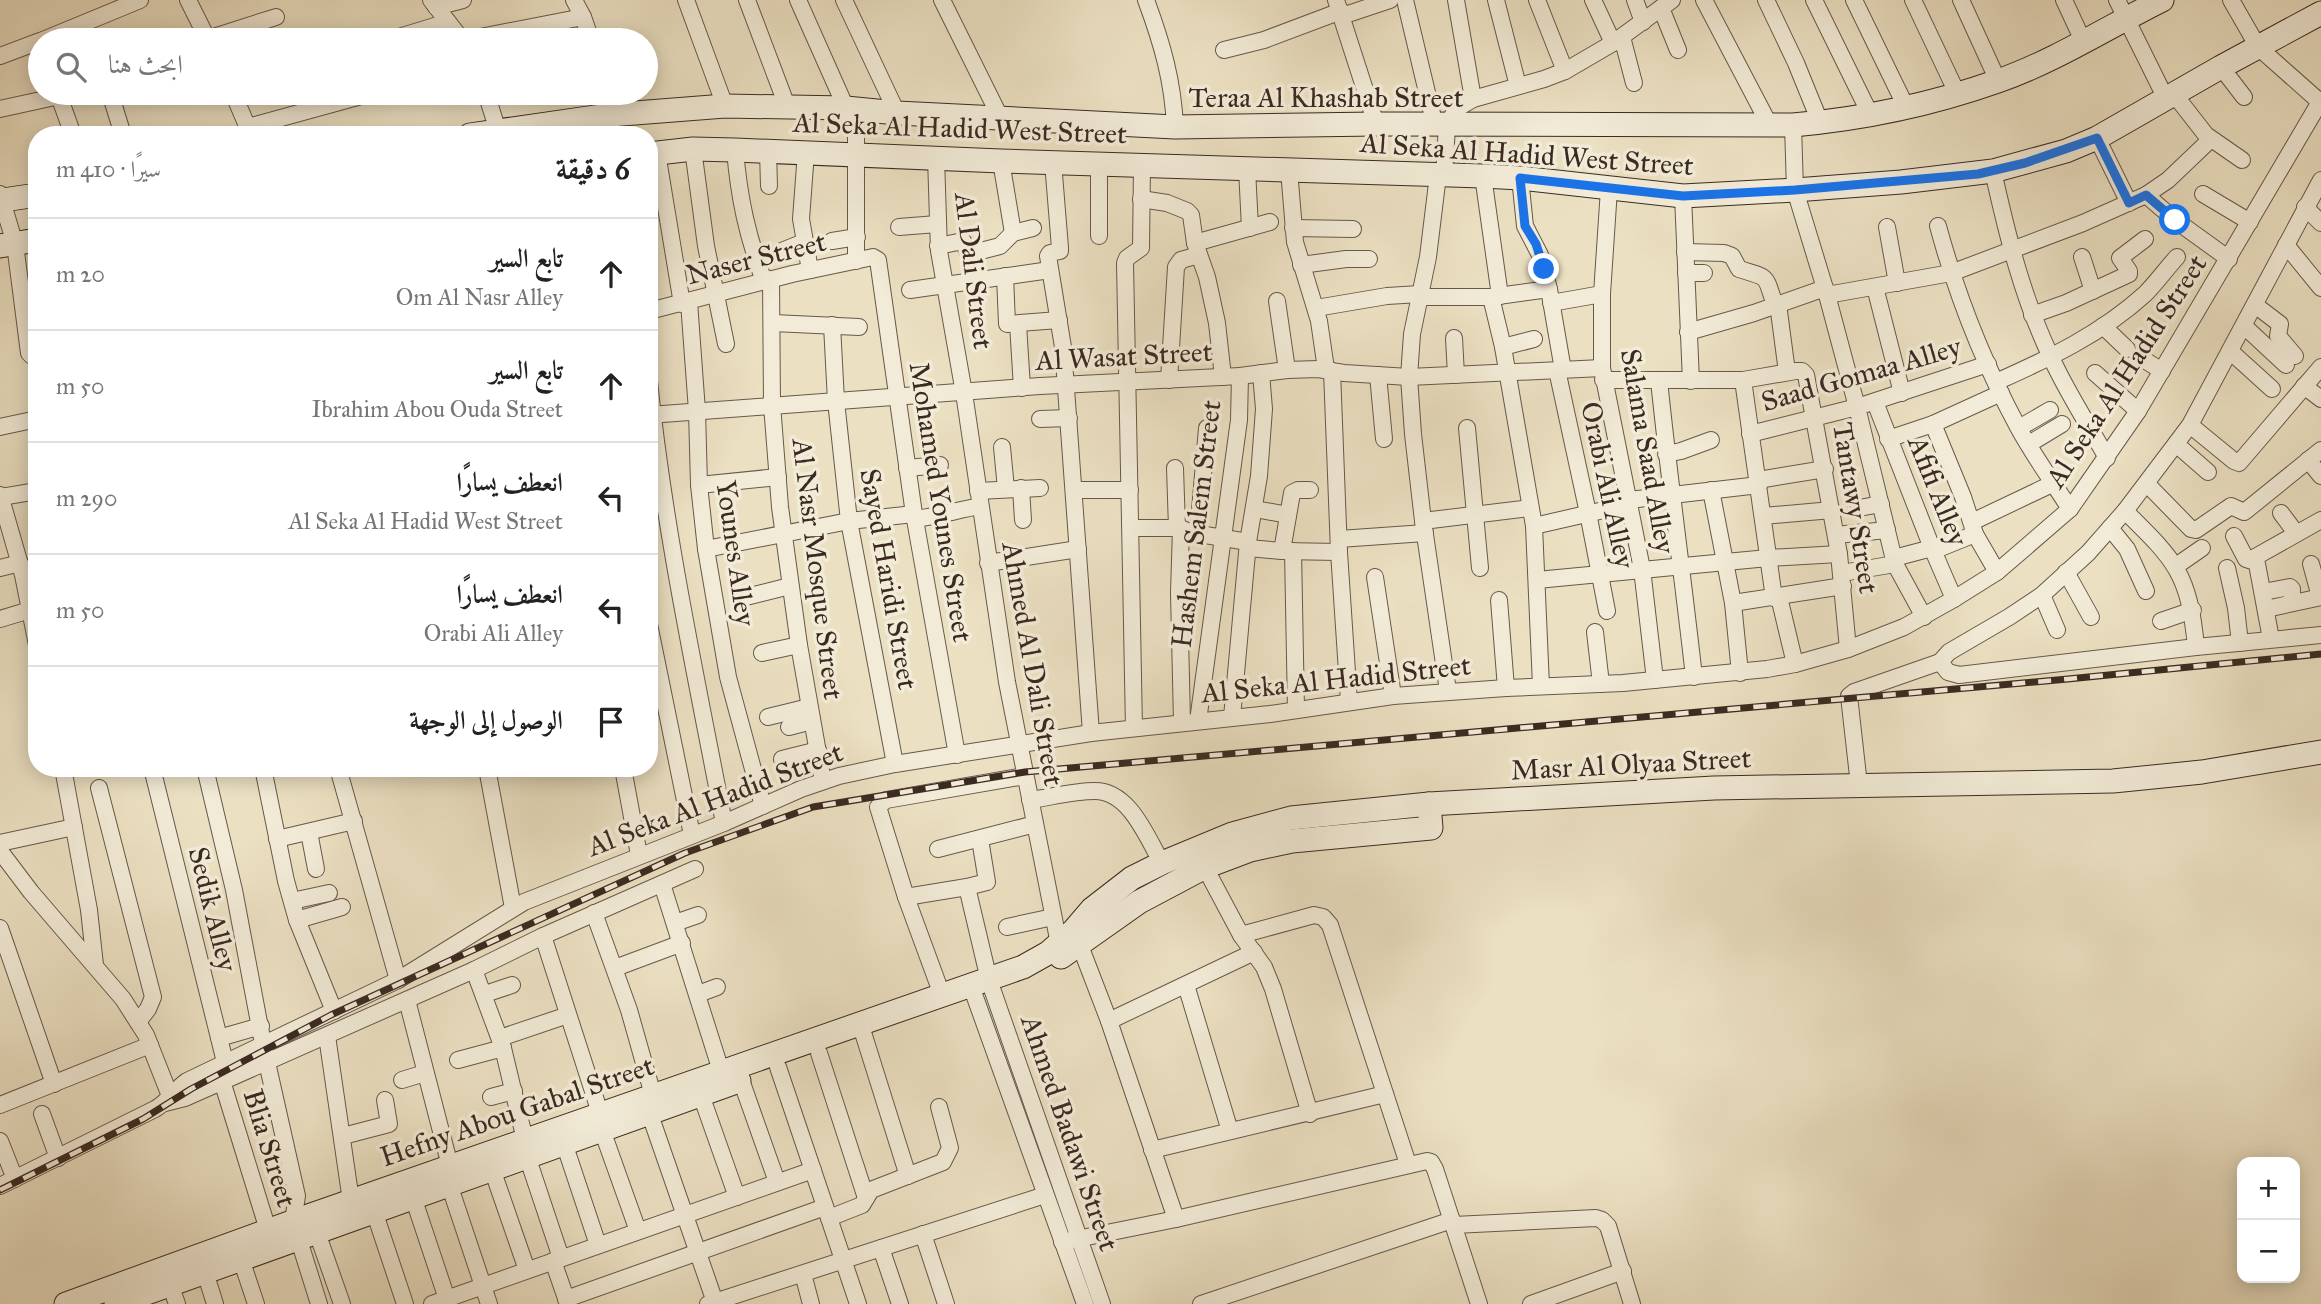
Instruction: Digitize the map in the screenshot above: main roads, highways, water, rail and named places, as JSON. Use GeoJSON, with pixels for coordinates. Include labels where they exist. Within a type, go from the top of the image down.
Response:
{"type":"FeatureCollection","features":[{"type":"Feature","properties":{"kind":"railway"},"geometry":{"type":"LineString","coordinates":[[0,1190],[143,1119],[191,1089],[331,1015],[685,853],[813,807],[1025,772],[2321,654]]}}]}
